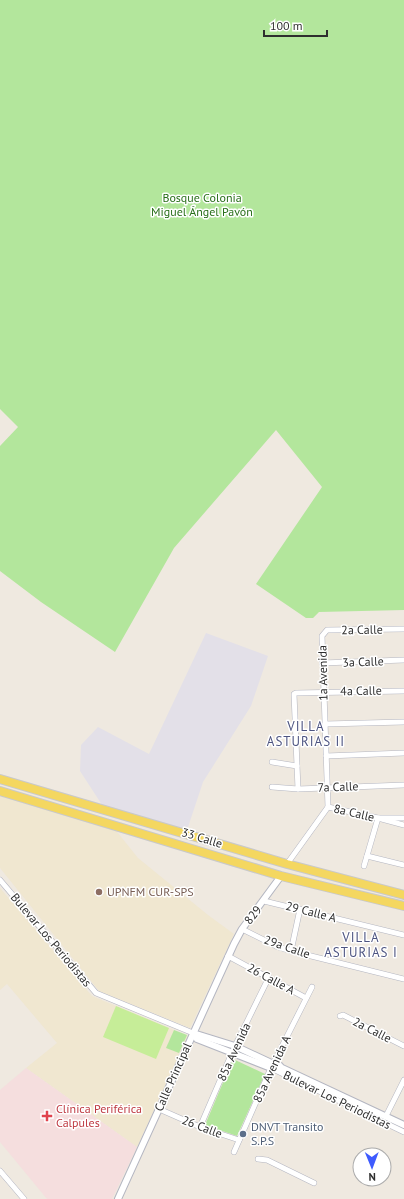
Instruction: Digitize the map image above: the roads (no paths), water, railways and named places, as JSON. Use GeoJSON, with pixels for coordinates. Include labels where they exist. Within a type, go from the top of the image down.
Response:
{"type":"FeatureCollection","features":[{"type":"Feature","properties":{"kind":"main road","name":"33 Calle"},"geometry":{"type":"LineString","coordinates":[[0,779],[287,864],[404,895]]}},
{"type":"Feature","properties":{"kind":"main road","name":"33 Calle"},"geometry":{"type":"LineString","coordinates":[[0,791],[281,876],[404,906]]}},
{"type":"Feature","properties":{"kind":"street","name":"2a Calle"},"geometry":{"type":"LineString","coordinates":[[322,636],[327,630],[404,629]]}},
{"type":"Feature","properties":{"kind":"street","name":"1a Avenida"},"geometry":{"type":"LineString","coordinates":[[322,636],[328,807]]}},
{"type":"Feature","properties":{"kind":"street","name":"3a Calle"},"geometry":{"type":"LineString","coordinates":[[322,663],[404,660]]}},
{"type":"Feature","properties":{"kind":"street","name":"4a Calle"},"geometry":{"type":"LineString","coordinates":[[297,766],[294,694],[323,692],[404,691]]}},
{"type":"Feature","properties":{"kind":"street"},"geometry":{"type":"LineString","coordinates":[[325,724],[404,722]]}},
{"type":"Feature","properties":{"kind":"street"},"geometry":{"type":"LineString","coordinates":[[326,756],[404,754]]}},
{"type":"Feature","properties":{"kind":"street"},"geometry":{"type":"LineString","coordinates":[[272,762],[297,766],[298,789]]}},
{"type":"Feature","properties":{"kind":"street","name":"7a Calle"},"geometry":{"type":"LineString","coordinates":[[272,787],[298,789],[404,785]]}},
{"type":"Feature","properties":{"kind":"street"},"geometry":{"type":"LineString","coordinates":[[287,864],[328,807]]}},
{"type":"Feature","properties":{"kind":"street","name":"8a Calle"},"geometry":{"type":"LineString","coordinates":[[328,807],[378,818],[404,818]]}},
{"type":"Feature","properties":{"kind":"street"},"geometry":{"type":"LineString","coordinates":[[364,866],[378,818],[404,825]]}},
{"type":"Feature","properties":{"kind":"street"},"geometry":{"type":"LineString","coordinates":[[367,856],[404,865]]}},
{"type":"Feature","properties":{"kind":"street","name":"829"},"geometry":{"type":"LineString","coordinates":[[228,956],[242,929],[281,876]]}},
{"type":"Feature","properties":{"kind":"street","name":"Bulevar Los Periodistas"},"geometry":{"type":"LineString","coordinates":[[0,880],[96,993],[193,1033],[197,1039],[234,1049],[272,1066],[404,1132]]}},
{"type":"Feature","properties":{"kind":"street","name":"29 Calle A"},"geometry":{"type":"LineString","coordinates":[[264,901],[404,935]]}},
{"type":"Feature","properties":{"kind":"street"},"geometry":{"type":"LineString","coordinates":[[291,951],[300,909]]}},
{"type":"Feature","properties":{"kind":"street","name":"29a Calle"},"geometry":{"type":"LineString","coordinates":[[242,929],[291,951],[404,979]]}},
{"type":"Feature","properties":{"kind":"street","name":"Calle Principal"},"geometry":{"type":"LineString","coordinates":[[118,1199],[228,956]]}},
{"type":"Feature","properties":{"kind":"street","name":"26 Calle A"},"geometry":{"type":"LineString","coordinates":[[228,956],[306,998]]}},
{"type":"Feature","properties":{"kind":"street","name":"85a Avenida"},"geometry":{"type":"LineString","coordinates":[[200,1127],[234,1049],[269,977]]}},
{"type":"Feature","properties":{"kind":"street","name":"85a Avenida A"},"geometry":{"type":"LineString","coordinates":[[234,1152],[272,1066],[312,988]]}},
{"type":"Feature","properties":{"kind":"street","name":"2a Calle"},"geometry":{"type":"LineString","coordinates":[[340,1016],[343,1015],[404,1046]]}},
{"type":"Feature","properties":{"kind":"street","name":"Bulevar Los Periodistas"},"geometry":{"type":"LineString","coordinates":[[272,1066],[280,1066],[404,1125]]}},
{"type":"Feature","properties":{"kind":"street"},"geometry":{"type":"LineString","coordinates":[[386,1116],[404,1080]]}},
{"type":"Feature","properties":{"kind":"street","name":"26 Calle"},"geometry":{"type":"LineString","coordinates":[[159,1109],[200,1127],[239,1140]]}},
{"type":"Feature","properties":{"kind":"street"},"geometry":{"type":"LineString","coordinates":[[258,1159],[268,1160],[314,1183]]}},
{"type":"Feature","properties":{"kind":"street"},"geometry":{"type":"LineString","coordinates":[[0,1171],[24,1199]]}},
{"type":"Feature","properties":{"kind":"place","name":"UPNFM CUR-SPS"},"geometry":{"type":"Point","coordinates":[99,892]}},
{"type":"Feature","properties":{"kind":"place","name":"Clínica Periférica Calpules"},"geometry":{"type":"Point","coordinates":[47,1116]}},
{"type":"Feature","properties":{"kind":"place","name":"DNVT Transito S.P.S"},"geometry":{"type":"Point","coordinates":[243,1134]}},
{"type":"Feature","properties":{"kind":"district","name":"VILLA ASTURIAS II"},"geometry":{"type":"Point","coordinates":[306,734]}},
{"type":"Feature","properties":{"kind":"district","name":"VILLA ASTURIAS I"},"geometry":{"type":"Point","coordinates":[361,944]}},
{"type":"Feature","properties":{"kind":"park label","name":"Bosque Colonia Miguel Ángel Pavón"},"geometry":{"type":"Point","coordinates":[202,205]}}]}
